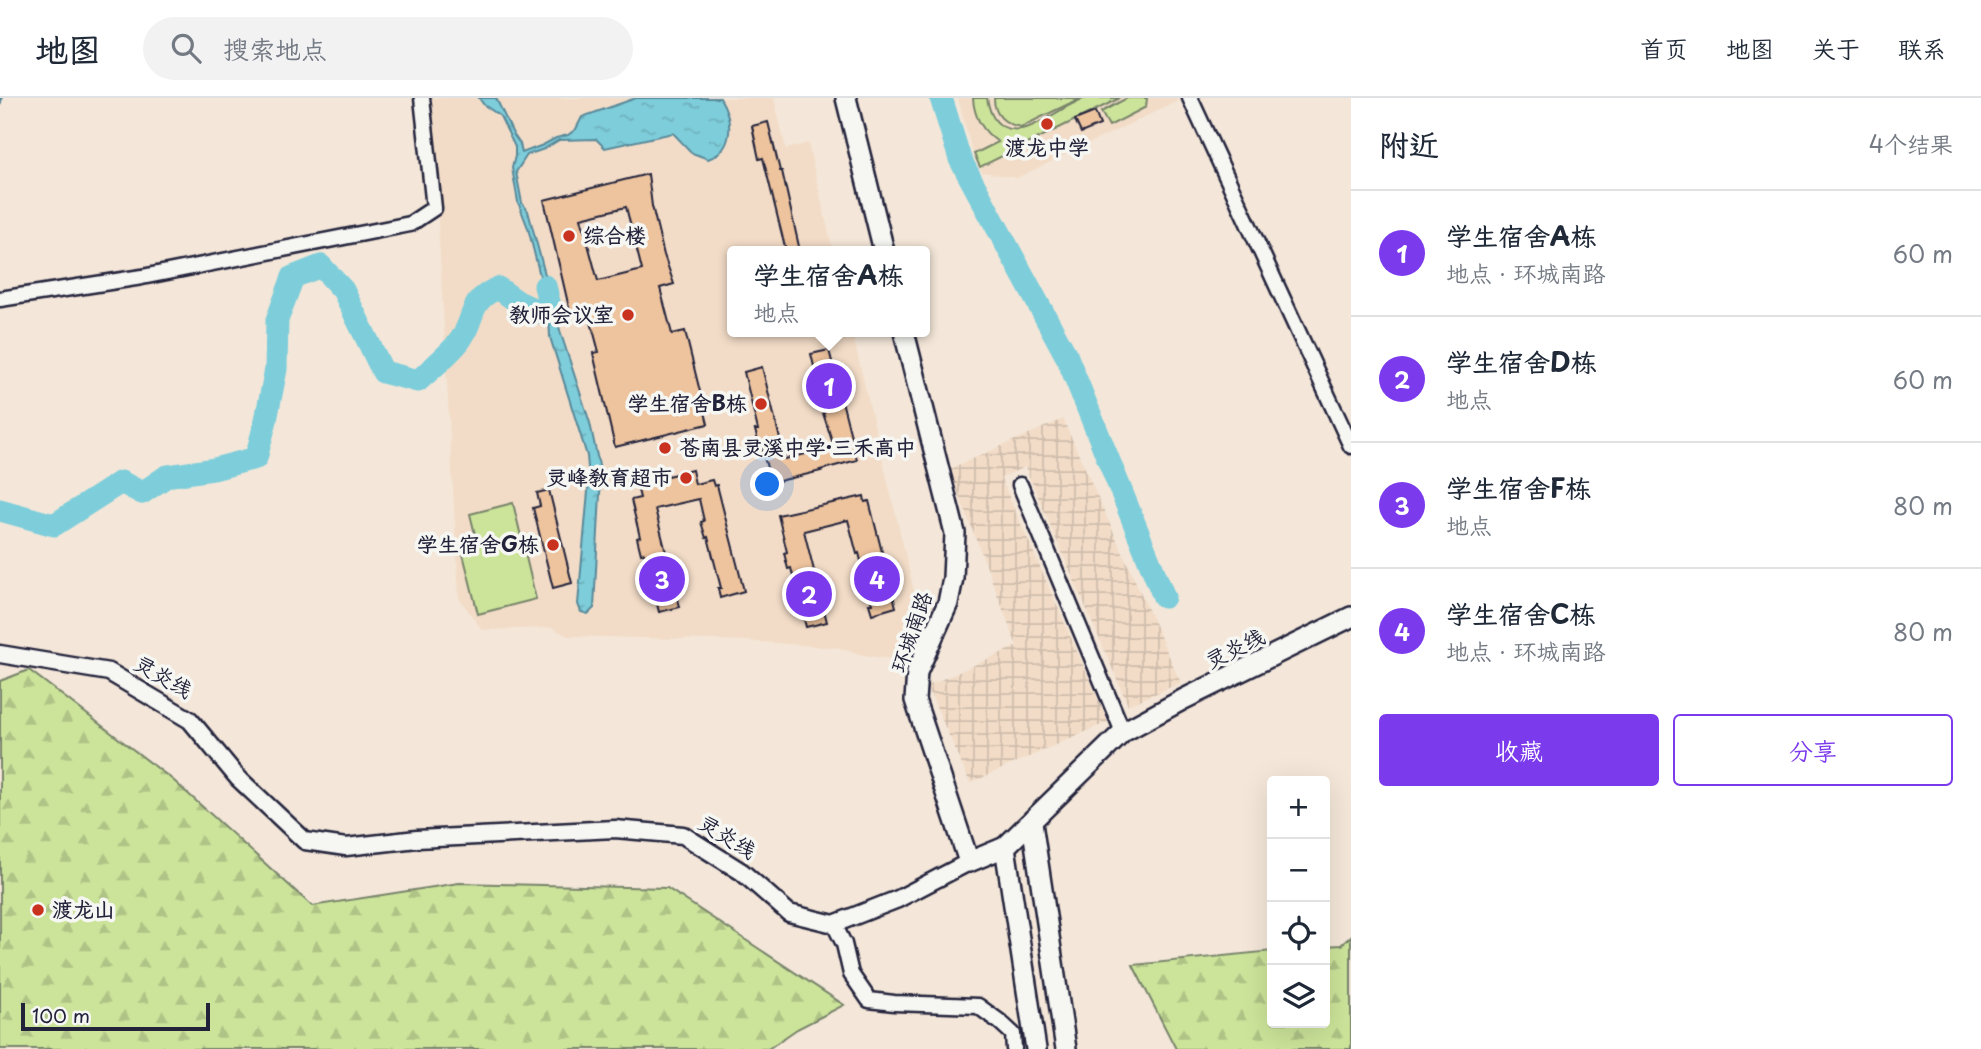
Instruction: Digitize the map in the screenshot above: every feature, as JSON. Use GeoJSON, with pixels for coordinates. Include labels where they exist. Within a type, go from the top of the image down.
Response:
{"type":"FeatureCollection","features":[{"type":"Feature","properties":{"kind":"main road"},"geometry":{"type":"LineString","coordinates":[[846,98],[883,246]]}},
{"type":"Feature","properties":{"kind":"main road","name":"环城南路"},"geometry":{"type":"LineString","coordinates":[[905,337],[955,533],[953,578],[948,603],[917,672],[915,700],[969,862]]}},
{"type":"Feature","properties":{"kind":"main road","name":"灵炎线"},"geometry":{"type":"LineString","coordinates":[[969,862],[1005,847],[1123,732],[1351,617]]}},
{"type":"Feature","properties":{"kind":"main road"},"geometry":{"type":"LineString","coordinates":[[1032,822],[1066,1049]]}},
{"type":"Feature","properties":{"kind":"main road"},"geometry":{"type":"LineString","coordinates":[[1005,847],[1036,1049]]}},
{"type":"Feature","properties":{"kind":"street"},"geometry":{"type":"LineString","coordinates":[[0,299],[142,277],[410,223],[434,208],[422,98]]}},
{"type":"Feature","properties":{"kind":"street"},"geometry":{"type":"LineString","coordinates":[[1191,98],[1351,446]]}},
{"type":"Feature","properties":{"kind":"street"},"geometry":{"type":"LineString","coordinates":[[1020,485],[1123,732]]}},
{"type":"Feature","properties":{"kind":"street","name":"灵炎线"},"geometry":{"type":"LineString","coordinates":[[0,654],[109,672],[190,720],[238,778],[306,841],[346,847],[417,839],[615,829],[683,835],[742,872],[789,913],[834,924],[898,899],[969,862]]}},
{"type":"Feature","properties":{"kind":"street"},"geometry":{"type":"LineString","coordinates":[[834,924],[844,944],[851,974],[869,1000],[978,1006],[1013,1034],[1014,1049]]}},
{"type":"Feature","properties":{"kind":"shaded area","name":"苍南县灵溪中学·三禾高中"},"geometry":{"type":"Polygon","coordinates":[[[431,98],[774,98],[786,149],[808,143],[832,246],[727,246],[727,337],[853,337],[924,632],[906,661],[862,655],[839,648],[746,641],[568,636],[552,628],[482,630],[459,598],[431,98]]]}},
{"type":"Feature","properties":{"kind":"shaded area","name":"渡龙中学"},"geometry":{"type":"Polygon","coordinates":[[[958,98],[1177,98],[1178,101],[1017,178],[982,172],[971,148],[958,98]]]}},
{"type":"Feature","properties":{"kind":"shaded area"},"geometry":{"type":"Polygon","coordinates":[[[1063,419],[1181,683],[1128,705],[1025,467],[1001,478],[1108,722],[970,783],[927,686],[1017,646],[949,469],[1063,419]]]}},
{"type":"Feature","properties":{"kind":"green space"},"geometry":{"type":"Polygon","coordinates":[[[973,98],[987,98],[990,110],[1002,126],[1023,129],[1077,101],[1087,98],[1120,98],[980,167],[974,154],[998,142],[980,123],[973,98]]]}},
{"type":"Feature","properties":{"kind":"green space"},"geometry":{"type":"Polygon","coordinates":[[[994,98],[1081,98],[1021,127],[1001,118],[994,98]]]}},
{"type":"Feature","properties":{"kind":"green space"},"geometry":{"type":"Polygon","coordinates":[[[1127,98],[1147,98],[1146,107],[1109,126],[1101,112],[1127,98]]]}},
{"type":"Feature","properties":{"kind":"green space"},"geometry":{"type":"Polygon","coordinates":[[[513,503],[536,599],[478,614],[461,546],[477,542],[470,514],[513,503]]]}},
{"type":"Feature","properties":{"kind":"green space"},"geometry":{"type":"Polygon","coordinates":[[[29,670],[173,780],[312,906],[459,883],[667,888],[844,1005],[797,1029],[768,1049],[0,1049],[0,681],[29,670]]]}},
{"type":"Feature","properties":{"kind":"green space"},"geometry":{"type":"Polygon","coordinates":[[[1351,936],[1351,1049],[1176,1049],[1133,965],[1267,952],[1267,1028],[1330,1028],[1330,946],[1341,945],[1351,936]]]}},
{"type":"Feature","properties":{"kind":"water"},"geometry":{"type":"Polygon","coordinates":[[[479,98],[496,98],[522,153],[568,135],[576,129],[582,117],[636,98],[720,98],[729,124],[729,133],[723,149],[708,159],[692,153],[673,133],[605,148],[596,139],[559,140],[527,155],[516,172],[522,203],[528,211],[561,334],[590,423],[601,475],[594,608],[588,614],[581,612],[578,604],[589,480],[587,456],[550,337],[549,316],[542,284],[528,228],[518,202],[512,168],[515,147],[500,116],[479,98]]]}},
{"type":"Feature","properties":{"kind":"building"},"geometry":{"type":"Polygon","coordinates":[[[1095,112],[1100,125],[1081,133],[1075,120],[1095,112]]]}},
{"type":"Feature","properties":{"kind":"building"},"geometry":{"type":"Polygon","coordinates":[[[768,122],[799,246],[785,246],[763,158],[759,159],[752,126],[768,122]]]}},
{"type":"Feature","properties":{"kind":"building"},"geometry":{"type":"Polygon","coordinates":[[[648,174],[652,206],[674,284],[660,288],[672,334],[685,331],[708,424],[615,447],[593,353],[599,352],[587,307],[570,312],[544,200],[648,174]],[[626,207],[581,218],[598,281],[642,270],[626,207]]]}},
{"type":"Feature","properties":{"kind":"building"},"geometry":{"type":"Polygon","coordinates":[[[829,350],[857,460],[771,483],[755,430],[758,430],[744,372],[762,367],[785,459],[834,447],[823,413],[825,412],[811,354],[829,350]]]}},
{"type":"Feature","properties":{"kind":"building"},"geometry":{"type":"Polygon","coordinates":[[[692,470],[695,484],[712,480],[714,486],[717,485],[744,591],[720,598],[718,588],[721,588],[708,537],[706,538],[701,522],[704,521],[699,499],[655,509],[680,607],[659,612],[644,553],[641,554],[637,538],[640,537],[631,500],[640,498],[637,486],[644,485],[643,482],[692,470]]]}},
{"type":"Feature","properties":{"kind":"building","name":"学生宿舍G栋"},"geometry":{"type":"Polygon","coordinates":[[[549,490],[572,583],[553,588],[533,508],[540,506],[537,493],[549,490]]]}},
{"type":"Feature","properties":{"kind":"building"},"geometry":{"type":"Polygon","coordinates":[[[864,496],[865,502],[869,501],[896,607],[872,614],[859,553],[857,554],[848,520],[804,531],[827,622],[806,627],[791,568],[788,569],[784,553],[787,552],[778,515],[864,496]]]}},
{"type":"Feature","properties":{"kind":"waterway"},"geometry":{"type":"LineString","coordinates":[[0,104],[1,98]]}},
{"type":"Feature","properties":{"kind":"waterway"},"geometry":{"type":"LineString","coordinates":[[941,98],[960,159],[1067,357],[1164,597]]}},
{"type":"Feature","properties":{"kind":"waterway"},"geometry":{"type":"LineString","coordinates":[[0,510],[54,525],[121,482],[142,493],[167,476],[214,469],[256,458],[276,369],[277,320],[293,277],[321,266],[343,290],[383,372],[418,381],[458,344],[477,304],[488,293],[498,288],[518,302],[542,313],[551,310],[545,286]]}},
{"type":"Feature","properties":{"kind":"place","name":"渡龙中学"},"geometry":{"type":"Point","coordinates":[1047,124]}},
{"type":"Feature","properties":{"kind":"place","name":"综合楼"},"geometry":{"type":"Point","coordinates":[569,236]}},
{"type":"Feature","properties":{"kind":"place","name":"教师会议室"},"geometry":{"type":"Point","coordinates":[628,315]}},
{"type":"Feature","properties":{"kind":"place","name":"学生宿舍A栋"},"geometry":{"type":"Point","coordinates":[829,386]}},
{"type":"Feature","properties":{"kind":"place","name":"学生宿舍B栋"},"geometry":{"type":"Point","coordinates":[761,404]}},
{"type":"Feature","properties":{"kind":"place","name":"苍南县灵溪中学·三禾高中"},"geometry":{"type":"Point","coordinates":[665,448]}},
{"type":"Feature","properties":{"kind":"place","name":"灵峰教育超市"},"geometry":{"type":"Point","coordinates":[686,478]}},
{"type":"Feature","properties":{"kind":"place","name":"学生宿舍G栋"},"geometry":{"type":"Point","coordinates":[553,545]}},
{"type":"Feature","properties":{"kind":"place","name":"学生宿舍F栋"},"geometry":{"type":"Point","coordinates":[662,579]}},
{"type":"Feature","properties":{"kind":"place","name":"学生宿舍C栋"},"geometry":{"type":"Point","coordinates":[877,579]}},
{"type":"Feature","properties":{"kind":"place","name":"学生宿舍D栋"},"geometry":{"type":"Point","coordinates":[809,594]}},
{"type":"Feature","properties":{"kind":"place","name":"渡龙山"},"geometry":{"type":"Point","coordinates":[38,910]}}]}
